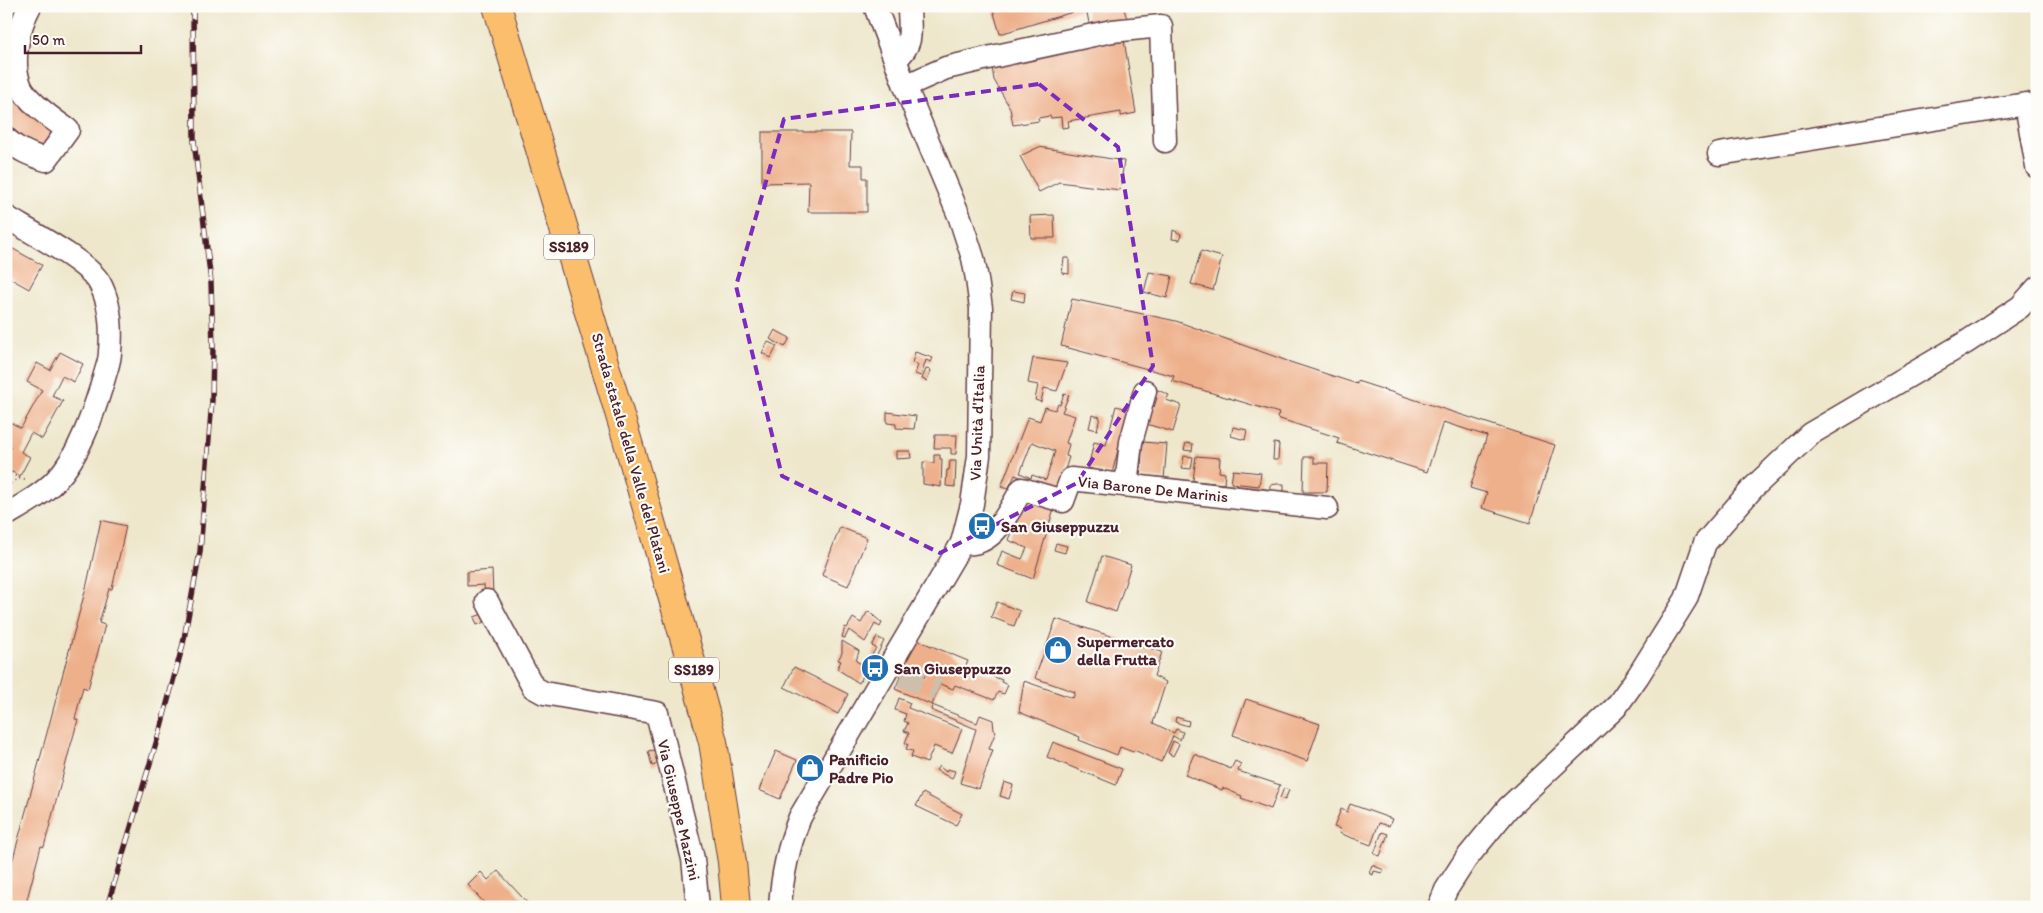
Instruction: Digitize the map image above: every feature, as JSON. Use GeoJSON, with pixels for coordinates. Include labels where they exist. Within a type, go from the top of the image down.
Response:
{"type":"FeatureCollection","features":[{"type":"Feature","properties":{"kind":"main road","name":"Strada statale della Valle del Platani"},"geometry":{"type":"LineString","coordinates":[[497,6],[627,439],[713,742],[732,862],[736,907]]}},
{"type":"Feature","properties":{"kind":"street"},"geometry":{"type":"LineString","coordinates":[[6,139],[14,146],[46,160],[68,130],[37,106],[20,86],[16,63],[18,41],[30,6]]}},
{"type":"Feature","properties":{"kind":"street","name":"Via Unità d'Italia"},"geometry":{"type":"LineString","coordinates":[[780,907],[784,870],[800,817],[894,673],[962,543],[972,504],[979,456],[981,308],[973,258],[960,218],[905,86],[875,6]]}},
{"type":"Feature","properties":{"kind":"street"},"geometry":{"type":"LineString","coordinates":[[896,59],[906,51],[909,41],[909,6]]}},
{"type":"Feature","properties":{"kind":"street"},"geometry":{"type":"LineString","coordinates":[[905,86],[946,68],[1112,31],[1161,26],[1165,141]]}},
{"type":"Feature","properties":{"kind":"street"},"geometry":{"type":"LineString","coordinates":[[1719,154],[2026,104],[2037,168]]}},
{"type":"Feature","properties":{"kind":"street"},"geometry":{"type":"LineString","coordinates":[[6,217],[85,267],[98,281],[107,301],[111,330],[110,354],[95,407],[72,458],[56,481],[6,515]]}},
{"type":"Feature","properties":{"kind":"street"},"geometry":{"type":"LineString","coordinates":[[1441,894],[1466,859],[1508,808],[1616,707],[1638,676],[1686,598],[1705,543],[1753,488],[1810,434],[1965,343],[2020,307],[2037,288]]}},
{"type":"Feature","properties":{"kind":"street"},"geometry":{"type":"LineString","coordinates":[[1126,485],[1131,442],[1145,391]]}},
{"type":"Feature","properties":{"kind":"street","name":"Via Barone De Marinis"},"geometry":{"type":"LineString","coordinates":[[962,543],[972,545],[995,532],[1022,489],[1063,502],[1072,479],[1328,508]]}},
{"type":"Feature","properties":{"kind":"street","name":"Via Giuseppe Mazzini"},"geometry":{"type":"LineString","coordinates":[[487,601],[533,687],[544,693],[657,713],[693,859],[698,907]]}},
{"type":"Feature","properties":{"kind":"path"},"geometry":{"type":"LineString","coordinates":[[6,470],[26,481],[30,477]]}},
{"type":"Feature","properties":{"kind":"path"},"geometry":{"type":"LineString","coordinates":[[6,486],[20,478]]}},
{"type":"Feature","properties":{"kind":"highlighted area"},"geometry":{"type":"Polygon","coordinates":[[[1039,84],[1118,147],[1153,366],[1077,483],[940,553],[782,476],[736,286],[784,119],[1039,84]]]}},
{"type":"Feature","properties":{"kind":"building"},"geometry":{"type":"Polygon","coordinates":[[[6,6],[13,6],[6,25],[6,6]]]}},
{"type":"Feature","properties":{"kind":"building"},"geometry":{"type":"Polygon","coordinates":[[[992,6],[1123,6],[1127,19],[1090,28],[1086,8],[1000,34],[992,6]]]}},
{"type":"Feature","properties":{"kind":"building"},"geometry":{"type":"Polygon","coordinates":[[[1124,40],[1136,113],[1121,116],[1121,112],[1068,121],[1069,127],[1062,128],[1061,117],[1051,118],[1050,116],[1038,118],[1039,121],[1013,125],[1010,108],[994,80],[991,62],[1038,52],[1124,40]]]}},
{"type":"Feature","properties":{"kind":"building"},"geometry":{"type":"Polygon","coordinates":[[[6,70],[56,132],[44,151],[19,135],[6,120],[6,70]]]}},
{"type":"Feature","properties":{"kind":"building"},"geometry":{"type":"Polygon","coordinates":[[[762,132],[851,132],[850,165],[863,165],[863,178],[867,178],[867,212],[808,212],[809,182],[762,183],[762,132]]]}},
{"type":"Feature","properties":{"kind":"building"},"geometry":{"type":"Polygon","coordinates":[[[1039,147],[1124,161],[1120,190],[1059,182],[1039,192],[1020,156],[1039,147]]]}},
{"type":"Feature","properties":{"kind":"building"},"geometry":{"type":"Polygon","coordinates":[[[1054,215],[1055,238],[1031,238],[1030,216],[1054,215]]]}},
{"type":"Feature","properties":{"kind":"building"},"geometry":{"type":"Polygon","coordinates":[[[1173,230],[1181,234],[1180,240],[1172,239],[1173,230]]]}},
{"type":"Feature","properties":{"kind":"building"},"geometry":{"type":"Polygon","coordinates":[[[6,245],[42,265],[29,289],[6,276],[6,245]]]}},
{"type":"Feature","properties":{"kind":"building"},"geometry":{"type":"Polygon","coordinates":[[[1201,251],[1222,257],[1213,290],[1191,284],[1201,251]]]}},
{"type":"Feature","properties":{"kind":"building"},"geometry":{"type":"Polygon","coordinates":[[[1064,258],[1069,258],[1069,274],[1062,273],[1064,258]]]}},
{"type":"Feature","properties":{"kind":"building"},"geometry":{"type":"Polygon","coordinates":[[[1149,272],[1172,276],[1167,298],[1144,292],[1149,272]]]}},
{"type":"Feature","properties":{"kind":"building"},"geometry":{"type":"Polygon","coordinates":[[[1013,291],[1025,293],[1024,302],[1011,299],[1013,291]]]}},
{"type":"Feature","properties":{"kind":"building"},"geometry":{"type":"Polygon","coordinates":[[[1072,299],[1176,321],[1357,384],[1357,381],[1555,445],[1530,523],[1482,508],[1487,493],[1470,488],[1487,436],[1443,422],[1427,472],[1337,443],[1339,438],[1277,418],[1279,413],[1172,381],[1174,376],[1061,346],[1072,299]]]}},
{"type":"Feature","properties":{"kind":"building"},"geometry":{"type":"Polygon","coordinates":[[[775,330],[790,338],[785,347],[770,339],[775,330]]]}},
{"type":"Feature","properties":{"kind":"building"},"geometry":{"type":"Polygon","coordinates":[[[768,342],[777,346],[771,358],[762,353],[768,342]]]}},
{"type":"Feature","properties":{"kind":"building"},"geometry":{"type":"Polygon","coordinates":[[[60,352],[83,364],[74,382],[62,376],[52,396],[63,401],[42,439],[31,433],[21,452],[30,457],[20,476],[6,469],[6,455],[11,447],[6,445],[6,420],[21,428],[42,390],[27,382],[37,363],[50,370],[60,352]]]}},
{"type":"Feature","properties":{"kind":"building"},"geometry":{"type":"Polygon","coordinates":[[[915,352],[933,358],[931,362],[926,360],[921,376],[915,374],[918,365],[912,363],[915,352]]]}},
{"type":"Feature","properties":{"kind":"building"},"geometry":{"type":"Polygon","coordinates":[[[1033,358],[1067,363],[1057,391],[1044,388],[1041,402],[1035,400],[1038,385],[1028,383],[1033,358]]]}},
{"type":"Feature","properties":{"kind":"building"},"geometry":{"type":"Polygon","coordinates":[[[926,369],[931,370],[927,381],[922,379],[926,369]]]}},
{"type":"Feature","properties":{"kind":"building"},"geometry":{"type":"Polygon","coordinates":[[[1151,387],[1169,395],[1166,400],[1181,405],[1173,432],[1143,423],[1148,405],[1154,407],[1157,398],[1149,396],[1151,387]]]}},
{"type":"Feature","properties":{"kind":"building"},"geometry":{"type":"Polygon","coordinates":[[[1064,394],[1069,395],[1062,412],[1075,416],[1066,443],[1069,444],[1066,456],[1069,457],[1058,492],[1015,475],[1008,489],[1001,487],[1028,417],[1040,421],[1045,407],[1055,410],[1058,404],[1060,405],[1064,394]],[[1032,442],[1020,473],[1031,478],[1032,475],[1046,480],[1055,451],[1032,442]]]}},
{"type":"Feature","properties":{"kind":"building"},"geometry":{"type":"Polygon","coordinates":[[[1116,406],[1128,409],[1112,474],[1088,468],[1094,442],[1106,445],[1116,406]]]}},
{"type":"Feature","properties":{"kind":"building"},"geometry":{"type":"Polygon","coordinates":[[[887,412],[916,416],[914,429],[896,428],[896,424],[887,423],[887,412]]]}},
{"type":"Feature","properties":{"kind":"building"},"geometry":{"type":"Polygon","coordinates":[[[1092,415],[1100,417],[1097,430],[1089,428],[1092,415]]]}},
{"type":"Feature","properties":{"kind":"building"},"geometry":{"type":"Polygon","coordinates":[[[1233,427],[1247,430],[1245,440],[1231,436],[1233,427]]]}},
{"type":"Feature","properties":{"kind":"building"},"geometry":{"type":"Polygon","coordinates":[[[935,435],[957,435],[956,454],[951,454],[951,448],[934,448],[935,435]]]}},
{"type":"Feature","properties":{"kind":"building"},"geometry":{"type":"Polygon","coordinates":[[[1143,442],[1167,444],[1164,479],[1140,477],[1143,442]]]}},
{"type":"Feature","properties":{"kind":"building"},"geometry":{"type":"Polygon","coordinates":[[[1186,443],[1193,444],[1192,451],[1184,450],[1186,443]]]}},
{"type":"Feature","properties":{"kind":"building"},"geometry":{"type":"Polygon","coordinates":[[[1274,443],[1279,444],[1278,460],[1273,460],[1274,443]]]}},
{"type":"Feature","properties":{"kind":"building"},"geometry":{"type":"Polygon","coordinates":[[[896,451],[910,451],[911,458],[896,459],[896,451]]]}},
{"type":"Feature","properties":{"kind":"building"},"geometry":{"type":"Polygon","coordinates":[[[934,455],[940,455],[940,459],[942,459],[941,487],[923,484],[923,462],[934,463],[934,455]]]}},
{"type":"Feature","properties":{"kind":"building"},"geometry":{"type":"Polygon","coordinates":[[[1184,456],[1193,457],[1191,469],[1182,468],[1184,456]]]}},
{"type":"Feature","properties":{"kind":"building"},"geometry":{"type":"Polygon","coordinates":[[[1196,456],[1220,458],[1219,472],[1225,473],[1224,484],[1193,481],[1196,456]]]}},
{"type":"Feature","properties":{"kind":"building"},"geometry":{"type":"Polygon","coordinates":[[[1304,457],[1314,457],[1314,463],[1328,463],[1327,492],[1303,492],[1304,457]]]}},
{"type":"Feature","properties":{"kind":"building"},"geometry":{"type":"Polygon","coordinates":[[[950,461],[956,461],[955,487],[946,486],[947,470],[949,470],[950,461]]]}},
{"type":"Feature","properties":{"kind":"building"},"geometry":{"type":"Polygon","coordinates":[[[1233,470],[1261,473],[1259,486],[1231,483],[1233,470]]]}},
{"type":"Feature","properties":{"kind":"building"},"geometry":{"type":"Polygon","coordinates":[[[1284,484],[1284,493],[1270,492],[1270,485],[1284,484]]]}},
{"type":"Feature","properties":{"kind":"building"},"geometry":{"type":"Polygon","coordinates":[[[1024,498],[1054,508],[1033,579],[997,565],[1002,551],[1022,559],[1027,548],[1008,540],[1024,498]]]}},
{"type":"Feature","properties":{"kind":"building"},"geometry":{"type":"Polygon","coordinates":[[[101,520],[126,526],[112,589],[109,589],[99,623],[105,625],[88,689],[83,687],[75,719],[78,720],[44,847],[41,846],[25,907],[6,907],[6,885],[87,584],[101,520]]]}},
{"type":"Feature","properties":{"kind":"building"},"geometry":{"type":"Polygon","coordinates":[[[840,527],[867,538],[848,586],[822,575],[840,527]]]}},
{"type":"Feature","properties":{"kind":"building"},"geometry":{"type":"Polygon","coordinates":[[[1056,543],[1067,546],[1065,553],[1054,550],[1056,543]]]}},
{"type":"Feature","properties":{"kind":"building"},"geometry":{"type":"Polygon","coordinates":[[[1102,556],[1131,565],[1116,612],[1088,602],[1102,556]]]}},
{"type":"Feature","properties":{"kind":"building"},"geometry":{"type":"Polygon","coordinates":[[[492,570],[493,595],[485,595],[484,585],[467,586],[467,572],[492,570]]]}},
{"type":"Feature","properties":{"kind":"building"},"geometry":{"type":"Polygon","coordinates":[[[997,602],[1020,611],[1014,626],[991,617],[997,602]]]}},
{"type":"Feature","properties":{"kind":"building"},"geometry":{"type":"Polygon","coordinates":[[[868,611],[882,623],[880,627],[875,624],[865,642],[849,630],[845,638],[842,637],[845,627],[847,628],[853,618],[861,623],[868,611]]]}},
{"type":"Feature","properties":{"kind":"building"},"geometry":{"type":"Polygon","coordinates":[[[486,613],[489,620],[477,625],[474,617],[486,613]]]}},
{"type":"Feature","properties":{"kind":"building"},"geometry":{"type":"Polygon","coordinates":[[[1056,619],[1162,652],[1154,676],[1166,682],[1153,723],[1174,733],[1176,729],[1183,732],[1180,740],[1173,736],[1161,762],[1134,750],[1133,752],[1120,747],[1117,755],[1079,740],[1080,737],[1019,712],[1024,681],[1073,698],[1075,692],[1035,678],[1056,619]]]}},
{"type":"Feature","properties":{"kind":"building"},"geometry":{"type":"Polygon","coordinates":[[[877,637],[884,641],[876,657],[872,655],[876,648],[872,646],[877,637]]]}},
{"type":"Feature","properties":{"kind":"building"},"geometry":{"type":"Polygon","coordinates":[[[917,640],[968,661],[966,666],[1002,680],[1001,682],[1008,685],[1004,694],[998,692],[994,700],[955,685],[953,689],[940,684],[932,705],[895,689],[903,670],[924,678],[925,675],[904,667],[917,640]]]}},
{"type":"Feature","properties":{"kind":"building"},"geometry":{"type":"Polygon","coordinates":[[[842,641],[859,651],[856,661],[868,668],[859,683],[837,669],[841,661],[838,660],[842,653],[842,641]]]}},
{"type":"Feature","properties":{"kind":"building"},"geometry":{"type":"Polygon","coordinates":[[[794,667],[848,694],[838,714],[784,687],[794,667]]]}},
{"type":"Feature","properties":{"kind":"building"},"geometry":{"type":"Polygon","coordinates":[[[899,698],[910,703],[908,708],[962,729],[952,753],[934,746],[927,763],[911,757],[913,751],[906,749],[908,744],[905,743],[909,733],[904,731],[908,723],[904,721],[906,714],[895,710],[899,698]]]}},
{"type":"Feature","properties":{"kind":"building"},"geometry":{"type":"Polygon","coordinates":[[[1246,699],[1320,724],[1307,761],[1233,735],[1246,699]]]}},
{"type":"Feature","properties":{"kind":"building"},"geometry":{"type":"Polygon","coordinates":[[[932,705],[977,723],[980,715],[993,720],[994,730],[996,731],[989,749],[993,750],[979,789],[960,783],[976,729],[931,710],[932,705]]]}},
{"type":"Feature","properties":{"kind":"building"},"geometry":{"type":"Polygon","coordinates":[[[1176,717],[1189,721],[1188,726],[1175,722],[1176,717]]]}},
{"type":"Feature","properties":{"kind":"building"},"geometry":{"type":"Polygon","coordinates":[[[1173,741],[1179,744],[1173,756],[1168,753],[1173,741]]]}},
{"type":"Feature","properties":{"kind":"building"},"geometry":{"type":"Polygon","coordinates":[[[1053,742],[1122,769],[1116,785],[1047,757],[1053,742]]]}},
{"type":"Feature","properties":{"kind":"building"},"geometry":{"type":"Polygon","coordinates":[[[654,750],[658,764],[652,766],[648,751],[654,750]]]}},
{"type":"Feature","properties":{"kind":"building"},"geometry":{"type":"Polygon","coordinates":[[[776,751],[797,760],[780,799],[759,790],[776,751]]]}},
{"type":"Feature","properties":{"kind":"building"},"geometry":{"type":"Polygon","coordinates":[[[1194,754],[1231,769],[1235,761],[1241,764],[1238,771],[1280,785],[1271,809],[1241,798],[1242,796],[1223,788],[1222,790],[1185,775],[1194,754]]]}},
{"type":"Feature","properties":{"kind":"building"},"geometry":{"type":"Polygon","coordinates":[[[939,766],[946,772],[947,769],[955,771],[952,779],[936,770],[939,766]]]}},
{"type":"Feature","properties":{"kind":"building"},"geometry":{"type":"Polygon","coordinates":[[[1004,782],[1013,785],[1009,799],[1000,796],[1004,782]]]}},
{"type":"Feature","properties":{"kind":"building"},"geometry":{"type":"Polygon","coordinates":[[[1284,788],[1289,790],[1285,800],[1280,798],[1284,788]]]}},
{"type":"Feature","properties":{"kind":"building"},"geometry":{"type":"Polygon","coordinates":[[[923,793],[962,814],[956,825],[916,806],[923,793]]]}},
{"type":"Feature","properties":{"kind":"building"},"geometry":{"type":"Polygon","coordinates":[[[1350,804],[1392,819],[1389,826],[1379,823],[1371,845],[1339,833],[1340,829],[1334,827],[1341,809],[1347,812],[1350,804]]]}},
{"type":"Feature","properties":{"kind":"building"},"geometry":{"type":"Polygon","coordinates":[[[1382,832],[1388,834],[1380,856],[1374,854],[1382,832]]]}},
{"type":"Feature","properties":{"kind":"building"},"geometry":{"type":"Polygon","coordinates":[[[1372,865],[1384,870],[1382,873],[1374,871],[1373,875],[1369,873],[1372,865]]]}},
{"type":"Feature","properties":{"kind":"building"},"geometry":{"type":"Polygon","coordinates":[[[498,871],[531,907],[488,907],[468,885],[481,872],[488,880],[498,871]]]}},
{"type":"Feature","properties":{"kind":"tunnel"},"geometry":{"type":"LineString","coordinates":[[901,675],[938,690]]}},
{"type":"Feature","properties":{"kind":"railway"},"geometry":{"type":"LineString","coordinates":[[107,907],[160,730],[183,644],[200,552],[212,400],[213,347],[211,282],[194,141],[193,6]]}},
{"type":"Feature","properties":{"kind":"place","name":"San Giuseppuzzu"},"geometry":{"type":"Point","coordinates":[982,526]}},
{"type":"Feature","properties":{"kind":"place","name":"Supermercato della Frutta"},"geometry":{"type":"Point","coordinates":[1058,650]}},
{"type":"Feature","properties":{"kind":"place","name":"San Giuseppuzzo"},"geometry":{"type":"Point","coordinates":[875,668]}},
{"type":"Feature","properties":{"kind":"place","name":"Panificio Padre Pio"},"geometry":{"type":"Point","coordinates":[810,768]}}]}
